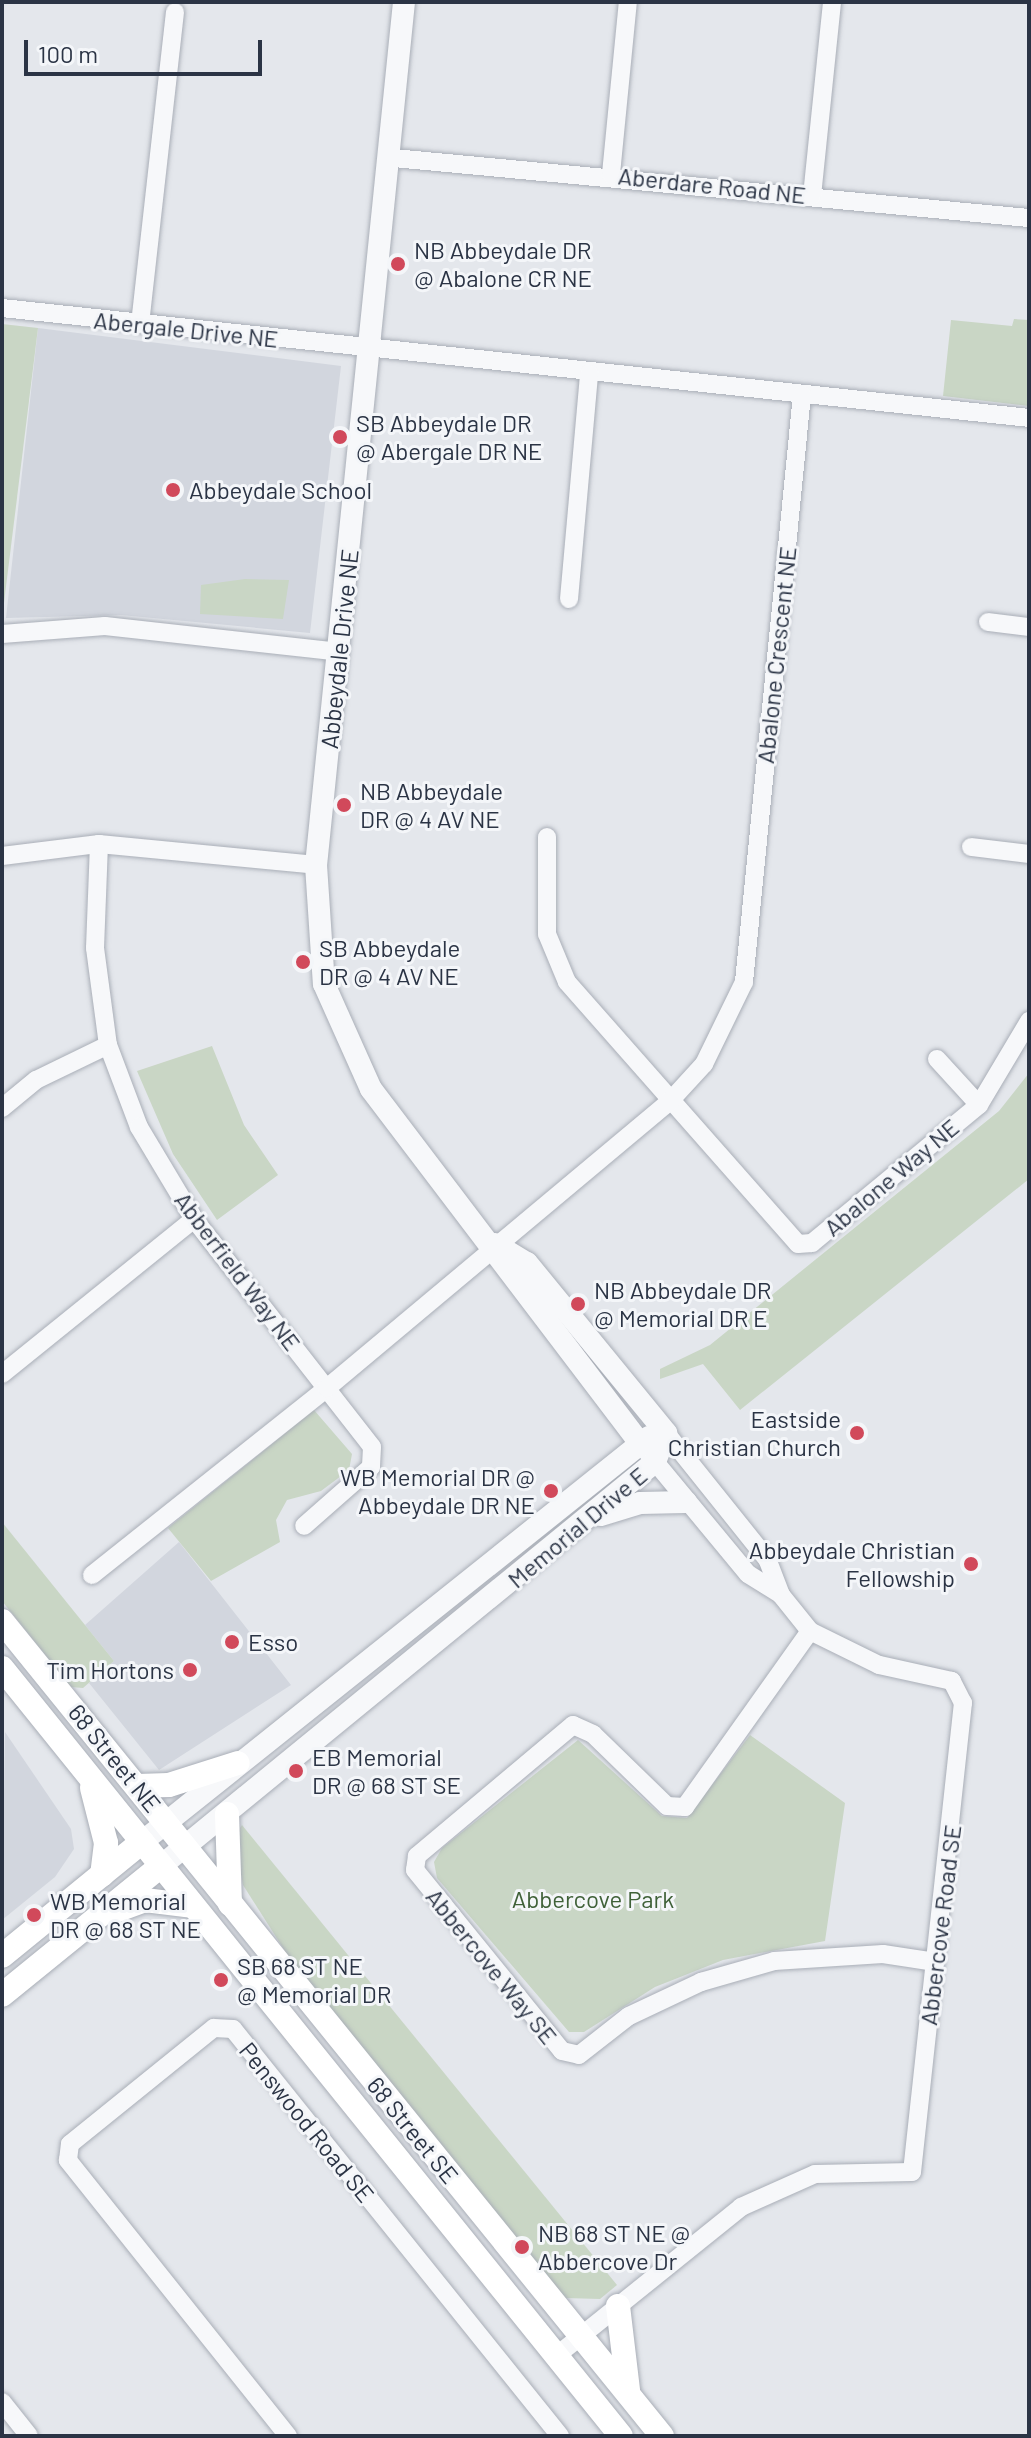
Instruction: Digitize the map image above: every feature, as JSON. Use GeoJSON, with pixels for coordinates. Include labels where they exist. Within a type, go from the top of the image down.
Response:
{"type":"FeatureCollection","features":[{"type":"Feature","properties":{"kind":"main road","name":"68 Street NE"},"geometry":{"type":"LineString","coordinates":[[2,1621],[166,1823]]}},
{"type":"Feature","properties":{"kind":"main road","name":"68 Street NE"},"geometry":{"type":"LineString","coordinates":[[2,1668],[161,1866]]}},
{"type":"Feature","properties":{"kind":"main road"},"geometry":{"type":"LineString","coordinates":[[137,1786],[169,1785],[238,1763]]}},
{"type":"Feature","properties":{"kind":"main road"},"geometry":{"type":"LineString","coordinates":[[86,1771],[106,1843],[102,1875]]}},
{"type":"Feature","properties":{"kind":"main road"},"geometry":{"type":"LineString","coordinates":[[227,1814],[230,1904]]}},
{"type":"Feature","properties":{"kind":"main road","name":"68 Street SE"},"geometry":{"type":"LineString","coordinates":[[166,1823],[662,2436]]}},
{"type":"Feature","properties":{"kind":"main road","name":"Memorial Drive E"},"geometry":{"type":"LineString","coordinates":[[2,1956],[142,1842]]}},
{"type":"Feature","properties":{"kind":"main road","name":"68 Street SE"},"geometry":{"type":"LineString","coordinates":[[161,1866],[621,2436]]}},
{"type":"Feature","properties":{"kind":"main road","name":"Memorial Drive E"},"geometry":{"type":"LineString","coordinates":[[2,1995],[161,1866]]}},
{"type":"Feature","properties":{"kind":"main road"},"geometry":{"type":"LineString","coordinates":[[100,1916],[145,1900],[192,1906]]}},
{"type":"Feature","properties":{"kind":"main road"},"geometry":{"type":"LineString","coordinates":[[618,2306],[630,2396]]}},
{"type":"Feature","properties":{"kind":"street","name":"Abbeydale Drive NE"},"geometry":{"type":"LineString","coordinates":[[404,2],[394,158],[370,349],[316,865],[317,937],[343,1039],[371,1089],[495,1244],[505,1274],[637,1440]]}},
{"type":"Feature","properties":{"kind":"street"},"geometry":{"type":"LineString","coordinates":[[611,174],[628,2]]}},
{"type":"Feature","properties":{"kind":"street"},"geometry":{"type":"LineString","coordinates":[[812,196],[832,2]]}},
{"type":"Feature","properties":{"kind":"street"},"geometry":{"type":"LineString","coordinates":[[140,324],[175,12]]}},
{"type":"Feature","properties":{"kind":"street","name":"Aberdare Road NE"},"geometry":{"type":"LineString","coordinates":[[394,158],[611,174],[1029,218]]}},
{"type":"Feature","properties":{"kind":"street","name":"Abergale Drive NE"},"geometry":{"type":"LineString","coordinates":[[2,308],[370,349]]}},
{"type":"Feature","properties":{"kind":"street"},"geometry":{"type":"LineString","coordinates":[[370,349],[1029,418]]}},
{"type":"Feature","properties":{"kind":"street"},"geometry":{"type":"LineString","coordinates":[[569,599],[589,374]]}},
{"type":"Feature","properties":{"kind":"street","name":"Abalone Crescent NE"},"geometry":{"type":"LineString","coordinates":[[495,1244],[671,1100],[704,1064],[744,982],[802,395]]}},
{"type":"Feature","properties":{"kind":"street"},"geometry":{"type":"LineString","coordinates":[[988,622],[1029,627]]}},
{"type":"Feature","properties":{"kind":"street"},"geometry":{"type":"LineString","coordinates":[[2,634],[105,626],[340,652]]}},
{"type":"Feature","properties":{"kind":"street"},"geometry":{"type":"LineString","coordinates":[[547,837],[547,934],[567,982],[671,1100]]}},
{"type":"Feature","properties":{"kind":"street"},"geometry":{"type":"LineString","coordinates":[[2,856],[99,844],[316,865]]}},
{"type":"Feature","properties":{"kind":"street","name":"Abberfield Way NE"},"geometry":{"type":"LineString","coordinates":[[99,844],[95,948],[108,1045],[139,1127],[194,1219],[372,1447],[371,1467],[304,1526]]}},
{"type":"Feature","properties":{"kind":"street"},"geometry":{"type":"LineString","coordinates":[[971,847],[1029,854]]}},
{"type":"Feature","properties":{"kind":"street","name":"Abalone Way NE"},"geometry":{"type":"LineString","coordinates":[[671,1100],[798,1244],[812,1243],[979,1105],[996,1087],[1029,1021]]}},
{"type":"Feature","properties":{"kind":"street"},"geometry":{"type":"LineString","coordinates":[[2,1108],[36,1080],[108,1045]]}},
{"type":"Feature","properties":{"kind":"street"},"geometry":{"type":"LineString","coordinates":[[937,1059],[979,1105]]}},
{"type":"Feature","properties":{"kind":"street"},"geometry":{"type":"LineString","coordinates":[[2,1374],[194,1219]]}},
{"type":"Feature","properties":{"kind":"street","name":"Abbeydale Drive NE"},"geometry":{"type":"LineString","coordinates":[[495,1244],[527,1263],[666,1433]]}},
{"type":"Feature","properties":{"kind":"street"},"geometry":{"type":"LineString","coordinates":[[92,1575],[327,1388],[495,1244]]}},
{"type":"Feature","properties":{"kind":"street"},"geometry":{"type":"LineString","coordinates":[[666,1433],[767,1559],[781,1595],[810,1631]]}},
{"type":"Feature","properties":{"kind":"street","name":"Memorial Drive E"},"geometry":{"type":"LineString","coordinates":[[142,1842],[637,1440],[666,1433]]}},
{"type":"Feature","properties":{"kind":"street","name":"Memorial Drive E"},"geometry":{"type":"LineString","coordinates":[[161,1866],[655,1462],[666,1433]]}},
{"type":"Feature","properties":{"kind":"street"},"geometry":{"type":"LineString","coordinates":[[637,1440],[748,1574],[781,1595]]}},
{"type":"Feature","properties":{"kind":"street"},"geometry":{"type":"LineString","coordinates":[[585,1521],[625,1505],[686,1502]]}},
{"type":"Feature","properties":{"kind":"street","name":"Abbercove Road SE"},"geometry":{"type":"LineString","coordinates":[[618,2306],[741,2207],[784,2186],[830,2172],[912,2172],[963,1703],[952,1681],[879,1665],[810,1631]]}},
{"type":"Feature","properties":{"kind":"street","name":"Abbercove Way SE"},"geometry":{"type":"LineString","coordinates":[[810,1631],[685,1807],[667,1806],[593,1734],[573,1725],[417,1856],[415,1870],[562,2051],[579,2055],[629,2016],[701,1982],[774,1961],[883,1954],[935,1962]]}},
{"type":"Feature","properties":{"kind":"street","name":"Penswood Road SE"},"geometry":{"type":"LineString","coordinates":[[288,2436],[68,2160],[70,2144],[214,2028],[233,2029],[560,2436]]}},
{"type":"Feature","properties":{"kind":"street"},"geometry":{"type":"LineString","coordinates":[[556,2356],[618,2306]]}},
{"type":"Feature","properties":{"kind":"street"},"geometry":{"type":"LineString","coordinates":[[2,2402],[29,2436]]}},
{"type":"Feature","properties":{"kind":"shaded area","name":"Abbeydale School"},"geometry":{"type":"Polygon","coordinates":[[[38,328],[341,366],[310,633],[121,615],[6,618],[38,328]]]}},
{"type":"Feature","properties":{"kind":"shaded area"},"geometry":{"type":"Polygon","coordinates":[[[179,1542],[291,1685],[159,1770],[89,1683],[114,1661],[85,1625],[179,1542]]]}},
{"type":"Feature","properties":{"kind":"shaded area"},"geometry":{"type":"Polygon","coordinates":[[[5,1732],[71,1829],[74,1849],[55,1877],[2,1920],[5,1732]]]}},
{"type":"Feature","properties":{"kind":"green space"},"geometry":{"type":"Polygon","coordinates":[[[1014,319],[1029,320],[1029,406],[943,396],[951,320],[1012,326],[1014,319]]]}},
{"type":"Feature","properties":{"kind":"green space"},"geometry":{"type":"Polygon","coordinates":[[[2,324],[38,328],[2,619],[2,324]]]}},
{"type":"Feature","properties":{"kind":"green space"},"geometry":{"type":"Polygon","coordinates":[[[245,579],[289,580],[283,619],[200,614],[201,585],[245,579]]]}},
{"type":"Feature","properties":{"kind":"green space"},"geometry":{"type":"Polygon","coordinates":[[[212,1046],[244,1125],[278,1175],[217,1220],[173,1154],[137,1071],[212,1046]]]}},
{"type":"Feature","properties":{"kind":"green space"},"geometry":{"type":"Polygon","coordinates":[[[1029,1073],[1029,1179],[740,1410],[703,1364],[660,1379],[660,1369],[710,1345],[999,1111],[1029,1073]]]}},
{"type":"Feature","properties":{"kind":"green space"},"geometry":{"type":"Polygon","coordinates":[[[314,1410],[352,1454],[349,1470],[321,1491],[287,1500],[276,1520],[280,1542],[211,1581],[168,1528],[314,1410]]]}},
{"type":"Feature","properties":{"kind":"green space"},"geometry":{"type":"Polygon","coordinates":[[[2,1522],[114,1661],[83,1688],[71,1687],[2,1601],[2,1522]]]}},
{"type":"Feature","properties":{"kind":"green space","name":"Abbercove Park"},"geometry":{"type":"Polygon","coordinates":[[[750,1735],[845,1803],[825,1941],[723,1960],[655,1987],[584,2032],[569,2032],[437,1878],[434,1862],[442,1848],[578,1740],[662,1816],[687,1818],[750,1735]]]}},
{"type":"Feature","properties":{"kind":"green space"},"geometry":{"type":"Polygon","coordinates":[[[242,1825],[617,2285],[600,2299],[565,2298],[302,1978],[243,1885],[234,1837],[242,1825]]]}},
{"type":"Feature","properties":{"kind":"place","name":"NB Abbeydale DR @ Abalone CR NE"},"geometry":{"type":"Point","coordinates":[398,264]}},
{"type":"Feature","properties":{"kind":"place","name":"SB Abbeydale DR @ Abergale DR NE"},"geometry":{"type":"Point","coordinates":[340,437]}},
{"type":"Feature","properties":{"kind":"place","name":"Abbeydale School"},"geometry":{"type":"Point","coordinates":[173,490]}},
{"type":"Feature","properties":{"kind":"place","name":"NB Abbeydale DR @ 4 AV NE"},"geometry":{"type":"Point","coordinates":[344,805]}},
{"type":"Feature","properties":{"kind":"place","name":"SB Abbeydale DR @ 4 AV NE"},"geometry":{"type":"Point","coordinates":[303,962]}},
{"type":"Feature","properties":{"kind":"place","name":"NB Abbeydale DR @ Memorial DR E"},"geometry":{"type":"Point","coordinates":[578,1304]}},
{"type":"Feature","properties":{"kind":"place","name":"Eastside Christian Church"},"geometry":{"type":"Point","coordinates":[857,1433]}},
{"type":"Feature","properties":{"kind":"place","name":"WB Memorial DR @ Abbeydale DR NE"},"geometry":{"type":"Point","coordinates":[551,1491]}},
{"type":"Feature","properties":{"kind":"place","name":"Abbeydale Christian Fellowship"},"geometry":{"type":"Point","coordinates":[971,1564]}},
{"type":"Feature","properties":{"kind":"place","name":"Esso"},"geometry":{"type":"Point","coordinates":[232,1642]}},
{"type":"Feature","properties":{"kind":"place","name":"Tim Hortons"},"geometry":{"type":"Point","coordinates":[190,1670]}},
{"type":"Feature","properties":{"kind":"place","name":"EB Memorial DR @ 68 ST SE"},"geometry":{"type":"Point","coordinates":[296,1771]}},
{"type":"Feature","properties":{"kind":"place","name":"WB Memorial DR @ 68 ST NE"},"geometry":{"type":"Point","coordinates":[34,1915]}},
{"type":"Feature","properties":{"kind":"place","name":"SB 68 ST NE @ Memorial DR"},"geometry":{"type":"Point","coordinates":[221,1980]}},
{"type":"Feature","properties":{"kind":"place","name":"NB 68 ST NE @ Abbercove Dr"},"geometry":{"type":"Point","coordinates":[522,2247]}}]}
